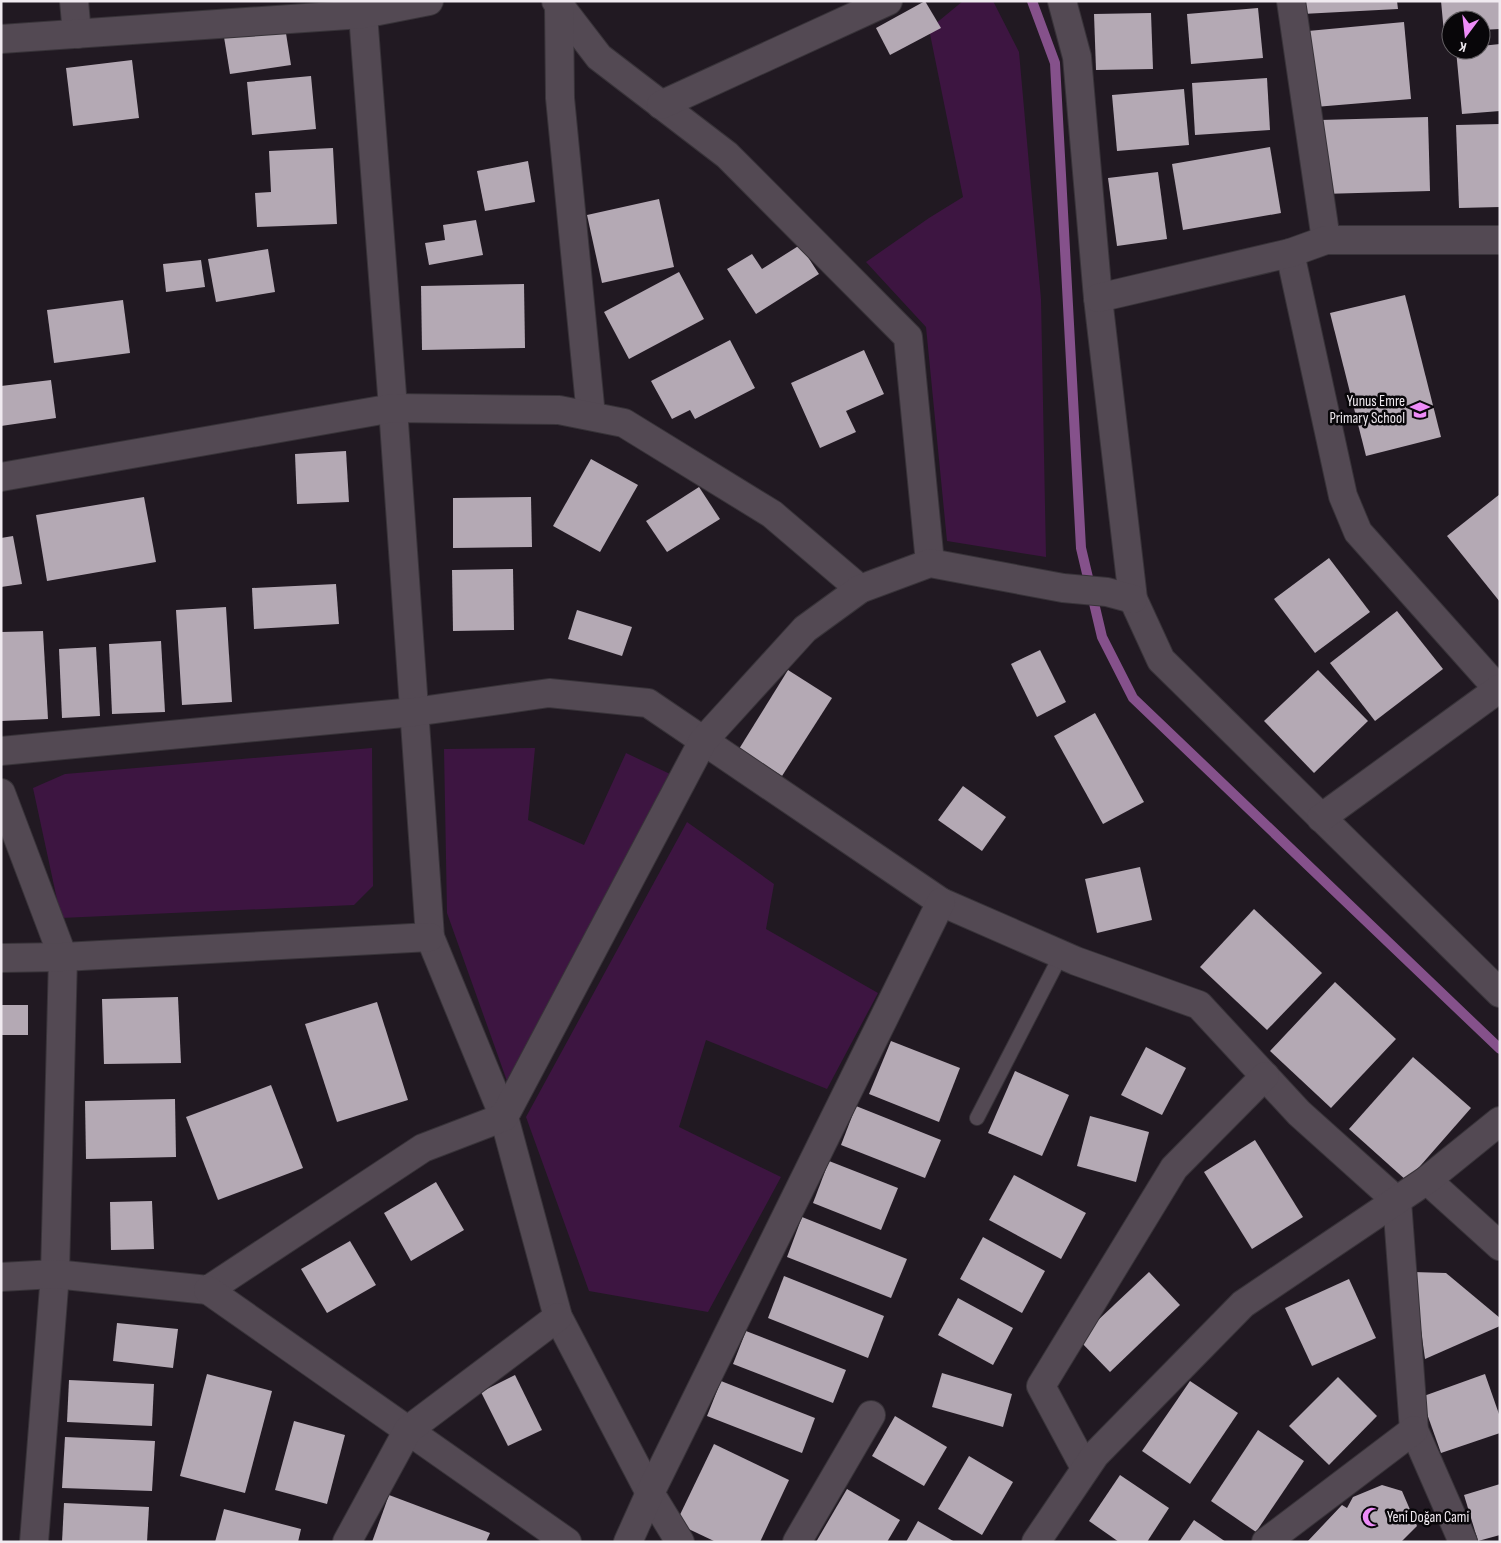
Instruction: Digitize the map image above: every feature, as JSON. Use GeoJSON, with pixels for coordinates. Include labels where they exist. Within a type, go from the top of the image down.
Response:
{"type":"FeatureCollection","features":[{"type":"Feature","properties":{"kind":"street"},"geometry":{"type":"LineString","coordinates":[[74,1],[77,34]]}},
{"type":"Feature","properties":{"kind":"street"},"geometry":{"type":"LineString","coordinates":[[1,39],[77,34],[429,1]]}},
{"type":"Feature","properties":{"kind":"street"},"geometry":{"type":"LineString","coordinates":[[661,105],[888,1]]}},
{"type":"Feature","properties":{"kind":"street"},"geometry":{"type":"LineString","coordinates":[[1062,1],[1077,57],[1098,298],[1133,599],[1161,660],[1499,990]]}},
{"type":"Feature","properties":{"kind":"street"},"geometry":{"type":"LineString","coordinates":[[1291,1],[1326,240]]}},
{"type":"Feature","properties":{"kind":"street"},"geometry":{"type":"LineString","coordinates":[[558,3],[600,57],[727,154],[908,337],[930,564]]}},
{"type":"Feature","properties":{"kind":"street"},"geometry":{"type":"LineString","coordinates":[[558,3],[560,98],[591,416]]}},
{"type":"Feature","properties":{"kind":"street"},"geometry":{"type":"LineString","coordinates":[[363,7],[430,937],[504,1117],[558,1317],[650,1492],[680,1542]]}},
{"type":"Feature","properties":{"kind":"street"},"geometry":{"type":"LineString","coordinates":[[1098,298],[1290,254],[1326,240],[1500,240]]}},
{"type":"Feature","properties":{"kind":"street"},"geometry":{"type":"LineString","coordinates":[[1290,254],[1343,496],[1358,532],[1499,689],[1322,818]]}},
{"type":"Feature","properties":{"kind":"street"},"geometry":{"type":"LineString","coordinates":[[1,477],[393,408],[559,410],[624,423],[772,514],[860,589]]}},
{"type":"Feature","properties":{"kind":"street"},"geometry":{"type":"LineString","coordinates":[[208,1290],[423,1148],[504,1117],[703,741],[805,629],[860,589],[930,564],[1063,588],[1107,592],[1133,599]]}},
{"type":"Feature","properties":{"kind":"street"},"geometry":{"type":"LineString","coordinates":[[1,751],[414,712],[549,694],[648,704],[941,902],[1061,955],[1199,1005],[1299,1113],[1397,1201],[1414,1430],[1463,1542]]}},
{"type":"Feature","properties":{"kind":"street"},"geometry":{"type":"LineString","coordinates":[[1,793],[63,958],[55,1274],[34,1542]]}},
{"type":"Feature","properties":{"kind":"street"},"geometry":{"type":"LineString","coordinates":[[628,1542],[650,1492],[941,902]]}},
{"type":"Feature","properties":{"kind":"street"},"geometry":{"type":"LineString","coordinates":[[1,958],[63,958],[430,937]]}},
{"type":"Feature","properties":{"kind":"street"},"geometry":{"type":"LineString","coordinates":[[1085,1468],[1041,1386],[1174,1168],[1265,1076]]}},
{"type":"Feature","properties":{"kind":"street"},"geometry":{"type":"LineString","coordinates":[[1036,1542],[1095,1454],[1243,1304],[1427,1180],[1500,1121]]}},
{"type":"Feature","properties":{"kind":"street"},"geometry":{"type":"LineString","coordinates":[[1427,1180],[1500,1246]]}},
{"type":"Feature","properties":{"kind":"street"},"geometry":{"type":"LineString","coordinates":[[1,1277],[55,1274],[208,1290],[567,1542]]}},
{"type":"Feature","properties":{"kind":"street"},"geometry":{"type":"LineString","coordinates":[[347,1542],[408,1430],[558,1317]]}},
{"type":"Feature","properties":{"kind":"street"},"geometry":{"type":"LineString","coordinates":[[797,1542],[871,1415]]}},
{"type":"Feature","properties":{"kind":"street"},"geometry":{"type":"LineString","coordinates":[[1266,1542],[1414,1430]]}},
{"type":"Feature","properties":{"kind":"lane"},"geometry":{"type":"LineString","coordinates":[[977,1118],[1061,955]]}},
{"type":"Feature","properties":{"kind":"shaded area"},"geometry":{"type":"Polygon","coordinates":[[[963,1],[993,1],[1019,52],[1041,299],[1046,557],[947,541],[926,327],[866,262],[963,197],[929,29],[963,1]]]}},
{"type":"Feature","properties":{"kind":"shaded area"},"geometry":{"type":"Polygon","coordinates":[[[372,748],[373,886],[354,905],[61,918],[33,788],[65,774],[372,748]]]}},
{"type":"Feature","properties":{"kind":"shaded area"},"geometry":{"type":"Polygon","coordinates":[[[535,748],[528,820],[584,845],[626,753],[670,774],[507,1081],[447,913],[444,749],[535,748]]]}},
{"type":"Feature","properties":{"kind":"shaded area"},"geometry":{"type":"Polygon","coordinates":[[[687,822],[774,884],[766,929],[878,993],[827,1089],[706,1040],[679,1127],[781,1177],[708,1312],[589,1291],[526,1117],[687,822]]]}},
{"type":"Feature","properties":{"kind":"building"},"geometry":{"type":"Polygon","coordinates":[[[925,1],[941,28],[890,55],[876,28],[925,1]]]}},
{"type":"Feature","properties":{"kind":"building"},"geometry":{"type":"Polygon","coordinates":[[[1302,1],[1397,1],[1398,9],[1302,14],[1302,1]]]}},
{"type":"Feature","properties":{"kind":"building"},"geometry":{"type":"Polygon","coordinates":[[[1441,1],[1500,1],[1500,29],[1491,29],[1491,10],[1442,10],[1441,1]]]}},
{"type":"Feature","properties":{"kind":"building"},"geometry":{"type":"Polygon","coordinates":[[[1258,8],[1263,58],[1191,64],[1187,14],[1258,8]]]}},
{"type":"Feature","properties":{"kind":"building"},"geometry":{"type":"Polygon","coordinates":[[[1151,13],[1153,69],[1096,70],[1094,14],[1151,13]]]}},
{"type":"Feature","properties":{"kind":"building"},"geometry":{"type":"Polygon","coordinates":[[[1404,22],[1411,99],[1315,107],[1308,31],[1404,22]]]}},
{"type":"Feature","properties":{"kind":"building"},"geometry":{"type":"Polygon","coordinates":[[[285,27],[291,65],[230,74],[224,37],[285,27]]]}},
{"type":"Feature","properties":{"kind":"building"},"geometry":{"type":"Polygon","coordinates":[[[1500,44],[1500,111],[1462,114],[1457,60],[1491,60],[1491,45],[1500,44]]]}},
{"type":"Feature","properties":{"kind":"building"},"geometry":{"type":"Polygon","coordinates":[[[132,60],[139,118],[73,126],[66,68],[132,60]]]}},
{"type":"Feature","properties":{"kind":"building"},"geometry":{"type":"Polygon","coordinates":[[[311,76],[316,129],[252,135],[247,82],[311,76]]]}},
{"type":"Feature","properties":{"kind":"building"},"geometry":{"type":"Polygon","coordinates":[[[1267,78],[1270,130],[1195,135],[1192,83],[1267,78]]]}},
{"type":"Feature","properties":{"kind":"building"},"geometry":{"type":"Polygon","coordinates":[[[1184,89],[1189,145],[1117,151],[1112,95],[1184,89]]]}},
{"type":"Feature","properties":{"kind":"building"},"geometry":{"type":"Polygon","coordinates":[[[1428,117],[1430,191],[1322,194],[1320,120],[1428,117]]]}},
{"type":"Feature","properties":{"kind":"building"},"geometry":{"type":"Polygon","coordinates":[[[1500,124],[1500,207],[1459,208],[1456,125],[1500,124]]]}},
{"type":"Feature","properties":{"kind":"building"},"geometry":{"type":"Polygon","coordinates":[[[1270,147],[1281,213],[1183,230],[1172,164],[1270,147]]]}},
{"type":"Feature","properties":{"kind":"building"},"geometry":{"type":"Polygon","coordinates":[[[333,148],[337,224],[257,227],[255,193],[271,192],[269,151],[333,148]]]}},
{"type":"Feature","properties":{"kind":"building"},"geometry":{"type":"Polygon","coordinates":[[[528,161],[535,202],[485,211],[477,171],[528,161]]]}},
{"type":"Feature","properties":{"kind":"building"},"geometry":{"type":"Polygon","coordinates":[[[1158,172],[1167,239],[1117,246],[1108,178],[1158,172]]]}},
{"type":"Feature","properties":{"kind":"building"},"geometry":{"type":"Polygon","coordinates":[[[659,199],[674,267],[602,283],[587,215],[659,199]]]}},
{"type":"Feature","properties":{"kind":"building"},"geometry":{"type":"Polygon","coordinates":[[[476,220],[483,255],[429,265],[425,243],[445,240],[443,225],[476,220]]]}},
{"type":"Feature","properties":{"kind":"building"},"geometry":{"type":"Polygon","coordinates":[[[800,245],[819,274],[756,314],[727,269],[752,254],[762,269],[800,245]]]}},
{"type":"Feature","properties":{"kind":"building"},"geometry":{"type":"Polygon","coordinates":[[[268,249],[275,292],[216,302],[208,259],[268,249]]]}},
{"type":"Feature","properties":{"kind":"building"},"geometry":{"type":"Polygon","coordinates":[[[201,260],[205,287],[166,292],[163,264],[201,260]]]}},
{"type":"Feature","properties":{"kind":"building"},"geometry":{"type":"Polygon","coordinates":[[[679,272],[704,319],[629,359],[604,312],[679,272]]]}},
{"type":"Feature","properties":{"kind":"building"},"geometry":{"type":"Polygon","coordinates":[[[524,284],[525,348],[422,350],[421,286],[524,284]]]}},
{"type":"Feature","properties":{"kind":"building"},"geometry":{"type":"Polygon","coordinates":[[[1405,295],[1441,437],[1366,456],[1330,313],[1405,295]]]}},
{"type":"Feature","properties":{"kind":"building"},"geometry":{"type":"Polygon","coordinates":[[[123,300],[130,353],[54,363],[47,310],[123,300]]]}},
{"type":"Feature","properties":{"kind":"building"},"geometry":{"type":"Polygon","coordinates":[[[730,340],[755,388],[695,419],[690,410],[672,419],[651,381],[730,340]]]}},
{"type":"Feature","properties":{"kind":"building"},"geometry":{"type":"Polygon","coordinates":[[[864,350],[884,394],[846,411],[856,432],[820,448],[791,383],[864,350]]]}},
{"type":"Feature","properties":{"kind":"building"},"geometry":{"type":"Polygon","coordinates":[[[51,380],[56,418],[1,426],[1,386],[51,380]]]}},
{"type":"Feature","properties":{"kind":"building"},"geometry":{"type":"Polygon","coordinates":[[[346,451],[349,502],[297,504],[295,454],[346,451]]]}},
{"type":"Feature","properties":{"kind":"building"},"geometry":{"type":"Polygon","coordinates":[[[591,459],[638,485],[600,552],[553,526],[591,459]]]}},
{"type":"Feature","properties":{"kind":"building"},"geometry":{"type":"Polygon","coordinates":[[[699,487],[720,519],[667,552],[646,521],[699,487]]]}},
{"type":"Feature","properties":{"kind":"building"},"geometry":{"type":"Polygon","coordinates":[[[1500,494],[1500,602],[1447,536],[1500,494]]]}},
{"type":"Feature","properties":{"kind":"building"},"geometry":{"type":"Polygon","coordinates":[[[144,497],[156,562],[47,581],[36,515],[144,497]]]}},
{"type":"Feature","properties":{"kind":"building"},"geometry":{"type":"Polygon","coordinates":[[[531,497],[532,547],[453,548],[453,498],[531,497]]]}},
{"type":"Feature","properties":{"kind":"building"},"geometry":{"type":"Polygon","coordinates":[[[13,536],[22,584],[1,587],[1,538],[13,536]]]}},
{"type":"Feature","properties":{"kind":"building"},"geometry":{"type":"Polygon","coordinates":[[[1329,558],[1370,612],[1315,653],[1274,599],[1329,558]]]}},
{"type":"Feature","properties":{"kind":"building"},"geometry":{"type":"Polygon","coordinates":[[[513,569],[514,630],[453,631],[452,570],[513,569]]]}},
{"type":"Feature","properties":{"kind":"building"},"geometry":{"type":"Polygon","coordinates":[[[336,584],[339,624],[254,629],[252,588],[336,584]]]}},
{"type":"Feature","properties":{"kind":"building"},"geometry":{"type":"Polygon","coordinates":[[[226,607],[232,702],[182,705],[176,610],[226,607]]]}},
{"type":"Feature","properties":{"kind":"building"},"geometry":{"type":"Polygon","coordinates":[[[577,610],[632,627],[622,656],[568,639],[577,610]]]}},
{"type":"Feature","properties":{"kind":"building"},"geometry":{"type":"Polygon","coordinates":[[[1397,611],[1443,669],[1375,721],[1330,663],[1397,611]]]}},
{"type":"Feature","properties":{"kind":"building"},"geometry":{"type":"Polygon","coordinates":[[[43,631],[48,719],[1,721],[1,632],[43,631]]]}},
{"type":"Feature","properties":{"kind":"building"},"geometry":{"type":"Polygon","coordinates":[[[161,641],[165,712],[112,714],[109,644],[161,641]]]}},
{"type":"Feature","properties":{"kind":"building"},"geometry":{"type":"Polygon","coordinates":[[[96,647],[100,716],[62,718],[59,649],[96,647]]]}},
{"type":"Feature","properties":{"kind":"building"},"geometry":{"type":"Polygon","coordinates":[[[1040,650],[1066,702],[1037,717],[1011,664],[1040,650]]]}},
{"type":"Feature","properties":{"kind":"building"},"geometry":{"type":"Polygon","coordinates":[[[788,670],[832,698],[782,776],[739,749],[788,670]]]}},
{"type":"Feature","properties":{"kind":"building"},"geometry":{"type":"Polygon","coordinates":[[[1318,670],[1368,721],[1314,773],[1264,721],[1318,670]]]}},
{"type":"Feature","properties":{"kind":"building"},"geometry":{"type":"Polygon","coordinates":[[[1095,713],[1144,802],[1103,824],[1054,736],[1095,713]]]}},
{"type":"Feature","properties":{"kind":"building"},"geometry":{"type":"Polygon","coordinates":[[[963,786],[1006,817],[982,851],[938,820],[963,786]]]}},
{"type":"Feature","properties":{"kind":"building"},"geometry":{"type":"Polygon","coordinates":[[[1140,867],[1152,920],[1097,933],[1085,879],[1140,867]]]}},
{"type":"Feature","properties":{"kind":"building"},"geometry":{"type":"Polygon","coordinates":[[[1254,909],[1322,973],[1267,1030],[1200,967],[1254,909]]]}},
{"type":"Feature","properties":{"kind":"building"},"geometry":{"type":"Polygon","coordinates":[[[1335,982],[1396,1039],[1331,1108],[1270,1051],[1335,982]]]}},
{"type":"Feature","properties":{"kind":"building"},"geometry":{"type":"Polygon","coordinates":[[[178,997],[181,1063],[104,1064],[102,999],[178,997]]]}},
{"type":"Feature","properties":{"kind":"building"},"geometry":{"type":"Polygon","coordinates":[[[377,1002],[408,1100],[337,1122],[305,1024],[377,1002]]]}},
{"type":"Feature","properties":{"kind":"building"},"geometry":{"type":"Polygon","coordinates":[[[1,1005],[28,1005],[28,1035],[1,1035],[1,1005]]]}},
{"type":"Feature","properties":{"kind":"building"},"geometry":{"type":"Polygon","coordinates":[[[891,1041],[960,1068],[939,1122],[869,1094],[891,1041]]]}},
{"type":"Feature","properties":{"kind":"building"},"geometry":{"type":"Polygon","coordinates":[[[1146,1047],[1186,1068],[1162,1115],[1121,1095],[1146,1047]]]}},
{"type":"Feature","properties":{"kind":"building"},"geometry":{"type":"Polygon","coordinates":[[[1413,1057],[1471,1108],[1407,1181],[1349,1129],[1413,1057]]]}},
{"type":"Feature","properties":{"kind":"building"},"geometry":{"type":"Polygon","coordinates":[[[1015,1071],[1069,1095],[1042,1156],[988,1133],[1015,1071]]]}},
{"type":"Feature","properties":{"kind":"building"},"geometry":{"type":"Polygon","coordinates":[[[271,1085],[303,1168],[218,1200],[186,1117],[271,1085]]]}},
{"type":"Feature","properties":{"kind":"building"},"geometry":{"type":"Polygon","coordinates":[[[175,1099],[176,1157],[86,1159],[85,1101],[175,1099]]]}},
{"type":"Feature","properties":{"kind":"building"},"geometry":{"type":"Polygon","coordinates":[[[856,1106],[941,1140],[925,1178],[841,1145],[856,1106]]]}},
{"type":"Feature","properties":{"kind":"building"},"geometry":{"type":"Polygon","coordinates":[[[1090,1116],[1149,1132],[1136,1182],[1077,1166],[1090,1116]]]}},
{"type":"Feature","properties":{"kind":"building"},"geometry":{"type":"Polygon","coordinates":[[[1255,1140],[1303,1217],[1252,1249],[1204,1172],[1255,1140]]]}},
{"type":"Feature","properties":{"kind":"building"},"geometry":{"type":"Polygon","coordinates":[[[829,1161],[898,1188],[881,1230],[813,1203],[829,1161]]]}},
{"type":"Feature","properties":{"kind":"building"},"geometry":{"type":"Polygon","coordinates":[[[1014,1175],[1086,1213],[1061,1259],[989,1220],[1014,1175]]]}},
{"type":"Feature","properties":{"kind":"building"},"geometry":{"type":"Polygon","coordinates":[[[436,1182],[464,1230],[411,1261],[384,1213],[436,1182]]]}},
{"type":"Feature","properties":{"kind":"building"},"geometry":{"type":"Polygon","coordinates":[[[152,1201],[154,1249],[111,1250],[110,1202],[152,1201]]]}},
{"type":"Feature","properties":{"kind":"building"},"geometry":{"type":"Polygon","coordinates":[[[802,1217],[907,1259],[891,1298],[787,1257],[802,1217]]]}},
{"type":"Feature","properties":{"kind":"building"},"geometry":{"type":"Polygon","coordinates":[[[983,1237],[1045,1271],[1022,1313],[960,1279],[983,1237]]]}},
{"type":"Feature","properties":{"kind":"building"},"geometry":{"type":"Polygon","coordinates":[[[350,1241],[376,1285],[327,1313],[301,1269],[350,1241]]]}},
{"type":"Feature","properties":{"kind":"building"},"geometry":{"type":"Polygon","coordinates":[[[1149,1272],[1180,1305],[1110,1372],[1078,1339],[1149,1272]]]}},
{"type":"Feature","properties":{"kind":"building"},"geometry":{"type":"Polygon","coordinates":[[[1413,1272],[1446,1273],[1500,1318],[1500,1326],[1425,1359],[1413,1272]]]}},
{"type":"Feature","properties":{"kind":"building"},"geometry":{"type":"Polygon","coordinates":[[[784,1276],[884,1316],[868,1358],[768,1318],[784,1276]]]}},
{"type":"Feature","properties":{"kind":"building"},"geometry":{"type":"Polygon","coordinates":[[[1349,1279],[1376,1338],[1312,1366],[1285,1308],[1349,1279]]]}},
{"type":"Feature","properties":{"kind":"building"},"geometry":{"type":"Polygon","coordinates":[[[958,1298],[1013,1328],[993,1365],[938,1335],[958,1298]]]}},
{"type":"Feature","properties":{"kind":"building"},"geometry":{"type":"Polygon","coordinates":[[[117,1323],[178,1329],[173,1368],[113,1361],[117,1323]]]}},
{"type":"Feature","properties":{"kind":"building"},"geometry":{"type":"Polygon","coordinates":[[[746,1331],[846,1370],[833,1403],[733,1364],[746,1331]]]}},
{"type":"Feature","properties":{"kind":"building"},"geometry":{"type":"Polygon","coordinates":[[[942,1373],[1012,1394],[1003,1427],[932,1407],[942,1373]]]}},
{"type":"Feature","properties":{"kind":"building"},"geometry":{"type":"Polygon","coordinates":[[[207,1374],[272,1391],[245,1493],[180,1476],[207,1374]]]}},
{"type":"Feature","properties":{"kind":"building"},"geometry":{"type":"Polygon","coordinates":[[[1485,1374],[1500,1417],[1500,1433],[1441,1453],[1421,1397],[1485,1374]]]}},
{"type":"Feature","properties":{"kind":"building"},"geometry":{"type":"Polygon","coordinates":[[[515,1375],[542,1430],[508,1446],[481,1392],[515,1375]]]}},
{"type":"Feature","properties":{"kind":"building"},"geometry":{"type":"Polygon","coordinates":[[[1338,1377],[1377,1416],[1329,1465],[1289,1426],[1338,1377]]]}},
{"type":"Feature","properties":{"kind":"building"},"geometry":{"type":"Polygon","coordinates":[[[69,1380],[154,1384],[152,1426],[67,1422],[69,1380]]]}},
{"type":"Feature","properties":{"kind":"building"},"geometry":{"type":"Polygon","coordinates":[[[721,1381],[815,1418],[802,1453],[707,1416],[721,1381]]]}},
{"type":"Feature","properties":{"kind":"building"},"geometry":{"type":"Polygon","coordinates":[[[1190,1381],[1238,1413],[1190,1484],[1142,1451],[1190,1381]]]}},
{"type":"Feature","properties":{"kind":"building"},"geometry":{"type":"Polygon","coordinates":[[[895,1416],[947,1447],[924,1486],[872,1456],[895,1416]]]}},
{"type":"Feature","properties":{"kind":"building"},"geometry":{"type":"Polygon","coordinates":[[[294,1421],[345,1435],[327,1504],[275,1490],[294,1421]]]}},
{"type":"Feature","properties":{"kind":"building"},"geometry":{"type":"Polygon","coordinates":[[[1258,1430],[1304,1461],[1256,1532],[1211,1501],[1258,1430]]]}},
{"type":"Feature","properties":{"kind":"building"},"geometry":{"type":"Polygon","coordinates":[[[65,1437],[155,1441],[152,1491],[62,1488],[65,1437]]]}},
{"type":"Feature","properties":{"kind":"building"},"geometry":{"type":"Polygon","coordinates":[[[714,1444],[789,1480],[760,1542],[716,1542],[676,1523],[714,1444]]]}},
{"type":"Feature","properties":{"kind":"building"},"geometry":{"type":"Polygon","coordinates":[[[969,1456],[1013,1482],[982,1535],[938,1509],[969,1456]]]}},
{"type":"Feature","properties":{"kind":"building"},"geometry":{"type":"Polygon","coordinates":[[[1120,1475],[1169,1508],[1147,1542],[1119,1542],[1089,1521],[1120,1475]]]}},
{"type":"Feature","properties":{"kind":"building"},"geometry":{"type":"Polygon","coordinates":[[[1500,1484],[1500,1535],[1478,1541],[1464,1495],[1500,1484]]]}},
{"type":"Feature","properties":{"kind":"building","name":"Yeni Doğan Cami"},"geometry":{"type":"Polygon","coordinates":[[[1382,1485],[1402,1491],[1417,1526],[1401,1542],[1307,1542],[1342,1505],[1347,1508],[1353,1497],[1382,1485]]]}},
{"type":"Feature","properties":{"kind":"building"},"geometry":{"type":"Polygon","coordinates":[[[847,1489],[900,1520],[887,1542],[816,1542],[847,1489]]]}},
{"type":"Feature","properties":{"kind":"building"},"geometry":{"type":"Polygon","coordinates":[[[389,1495],[490,1533],[486,1542],[372,1542],[389,1495]]]}},
{"type":"Feature","properties":{"kind":"building"},"geometry":{"type":"Polygon","coordinates":[[[64,1503],[149,1507],[147,1542],[62,1542],[64,1503]]]}},
{"type":"Feature","properties":{"kind":"building"},"geometry":{"type":"Polygon","coordinates":[[[224,1509],[301,1529],[298,1542],[215,1542],[224,1509]]]}},
{"type":"Feature","properties":{"kind":"building"},"geometry":{"type":"Polygon","coordinates":[[[1194,1520],[1226,1542],[1179,1542],[1194,1520]]]}},
{"type":"Feature","properties":{"kind":"building"},"geometry":{"type":"Polygon","coordinates":[[[918,1521],[955,1542],[906,1542],[918,1521]]]}},
{"type":"Feature","properties":{"kind":"waterway"},"geometry":{"type":"LineString","coordinates":[[1032,1],[1055,63],[1081,548],[1102,637],[1133,698],[1500,1049]]}},
{"type":"Feature","properties":{"kind":"place","name":"Yunus Emre Primary School"},"geometry":{"type":"Point","coordinates":[1420,410]}},
{"type":"Feature","properties":{"kind":"place","name":"Yeni Doğan Cami"},"geometry":{"type":"Point","coordinates":[1372,1517]}}]}
